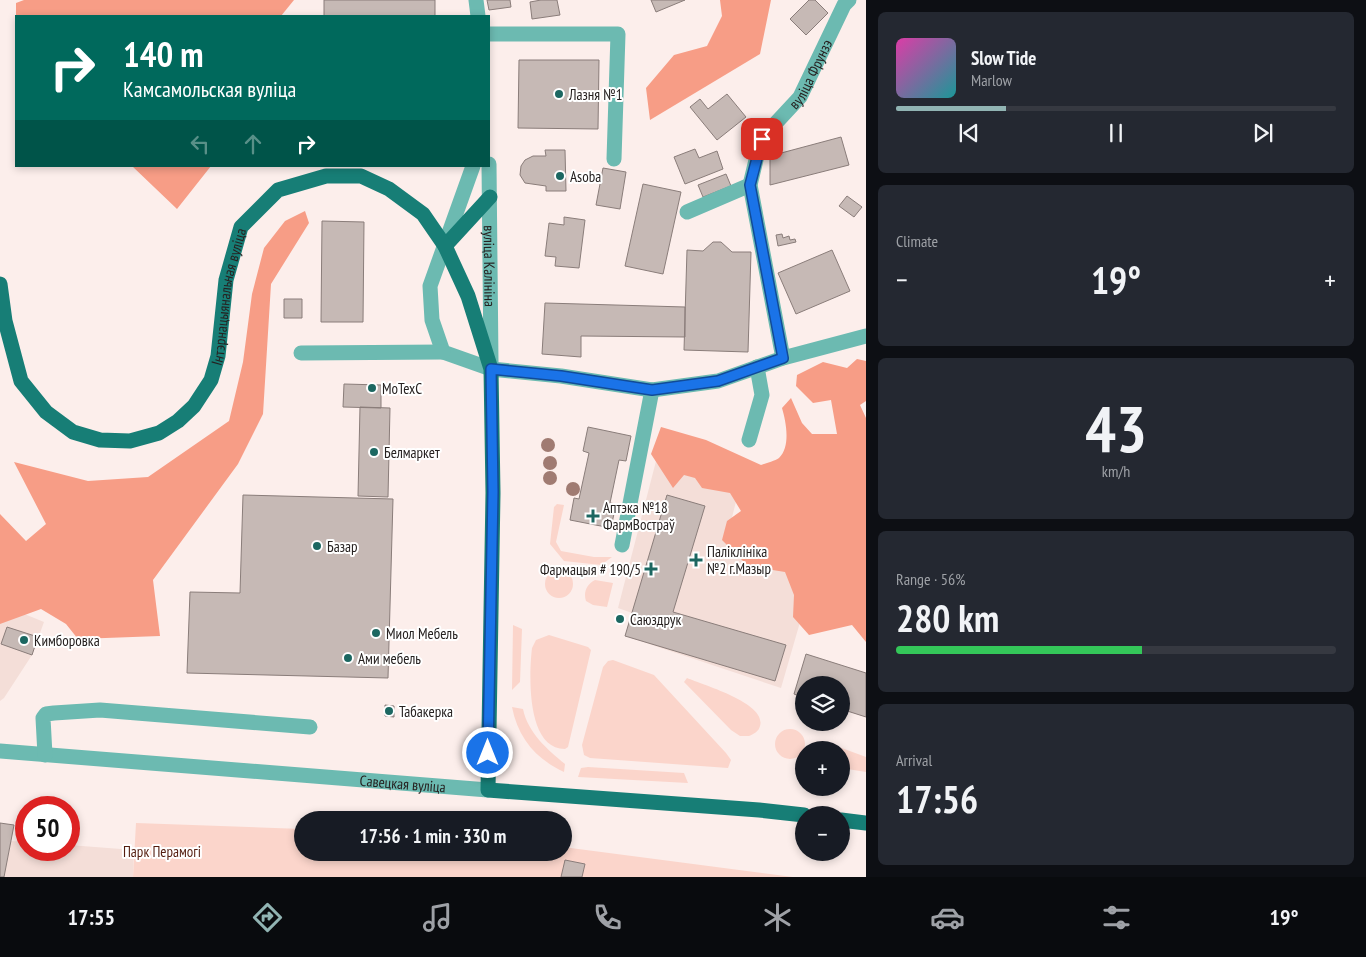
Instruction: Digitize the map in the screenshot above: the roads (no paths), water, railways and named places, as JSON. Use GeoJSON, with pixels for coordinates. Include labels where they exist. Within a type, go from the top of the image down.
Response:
{"type":"FeatureCollection","features":[{"type":"Feature","properties":{"kind":"main road","name":"Інтэрнацыянальная вуліца"},"geometry":{"type":"LineString","coordinates":[[0,284],[5,322],[21,381],[46,412],[73,432],[100,440],[130,441],[159,433],[178,421],[194,406],[211,380],[218,356],[226,280],[240,227],[278,190],[326,176],[361,176],[389,188],[423,214],[445,246],[468,296],[491,369],[493,492],[488,790]]}},
{"type":"Feature","properties":{"kind":"main road"},"geometry":{"type":"LineString","coordinates":[[445,246],[490,197]]}},
{"type":"Feature","properties":{"kind":"main road","name":"Савецкая вуліца"},"geometry":{"type":"LineString","coordinates":[[488,790],[795,814]]}},
{"type":"Feature","properties":{"kind":"main road"},"geometry":{"type":"LineString","coordinates":[[850,821],[866,823]]}},
{"type":"Feature","properties":{"kind":"street"},"geometry":{"type":"LineString","coordinates":[[476,0],[478,15]]}},
{"type":"Feature","properties":{"kind":"street","name":"вуліца Фрунзэ"},"geometry":{"type":"LineString","coordinates":[[750,185],[762,139],[800,98],[844,5],[849,0]]}},
{"type":"Feature","properties":{"kind":"street"},"geometry":{"type":"LineString","coordinates":[[490,34],[618,34],[614,159]]}},
{"type":"Feature","properties":{"kind":"street"},"geometry":{"type":"LineString","coordinates":[[443,352],[432,320],[430,286],[474,167]]}},
{"type":"Feature","properties":{"kind":"street","name":"вуліца Калініна"},"geometry":{"type":"LineString","coordinates":[[489,167],[491,369]]}},
{"type":"Feature","properties":{"kind":"street"},"geometry":{"type":"LineString","coordinates":[[687,212],[750,185],[783,358]]}},
{"type":"Feature","properties":{"kind":"street"},"geometry":{"type":"LineString","coordinates":[[301,353],[443,352],[491,369],[561,376],[652,390],[718,381],[783,358],[866,336]]}},
{"type":"Feature","properties":{"kind":"street"},"geometry":{"type":"LineString","coordinates":[[748,440],[762,395],[757,367]]}},
{"type":"Feature","properties":{"kind":"street"},"geometry":{"type":"LineString","coordinates":[[622,545],[652,390]]}},
{"type":"Feature","properties":{"kind":"street"},"geometry":{"type":"LineString","coordinates":[[45,755],[43,718],[46,714],[54,713],[100,710],[310,727]]}},
{"type":"Feature","properties":{"kind":"street","name":"Савецкая вуліца"},"geometry":{"type":"LineString","coordinates":[[0,751],[488,790]]}},
{"type":"Feature","properties":{"kind":"place","name":"Лазня №1"},"geometry":{"type":"Point","coordinates":[559,94]}},
{"type":"Feature","properties":{"kind":"place","name":"Asoba"},"geometry":{"type":"Point","coordinates":[560,176]}},
{"type":"Feature","properties":{"kind":"place","name":"MoTexC"},"geometry":{"type":"Point","coordinates":[372,388]}},
{"type":"Feature","properties":{"kind":"place","name":"Белмаркет"},"geometry":{"type":"Point","coordinates":[374,452]}},
{"type":"Feature","properties":{"kind":"place","name":"Аптэка №18 ФармВостраў"},"geometry":{"type":"Point","coordinates":[593,516]}},
{"type":"Feature","properties":{"kind":"place","name":"Базар"},"geometry":{"type":"Point","coordinates":[317,546]}},
{"type":"Feature","properties":{"kind":"place","name":"Паліклініка №2 г.Мазыр"},"geometry":{"type":"Point","coordinates":[696,560]}},
{"type":"Feature","properties":{"kind":"place","name":"Фармацыя # 190/5"},"geometry":{"type":"Point","coordinates":[651,569]}},
{"type":"Feature","properties":{"kind":"place","name":"Саюздрук"},"geometry":{"type":"Point","coordinates":[620,619]}},
{"type":"Feature","properties":{"kind":"place","name":"Миол Мебель"},"geometry":{"type":"Point","coordinates":[376,633]}},
{"type":"Feature","properties":{"kind":"place","name":"Кимборовка"},"geometry":{"type":"Point","coordinates":[24,640]}},
{"type":"Feature","properties":{"kind":"place","name":"Ами мебель"},"geometry":{"type":"Point","coordinates":[348,658]}},
{"type":"Feature","properties":{"kind":"place","name":"Табакерка"},"geometry":{"type":"Point","coordinates":[389,711]}},
{"type":"Feature","properties":{"kind":"park label","name":"Парк Перамогі"},"geometry":{"type":"Point","coordinates":[162,851]}}]}
